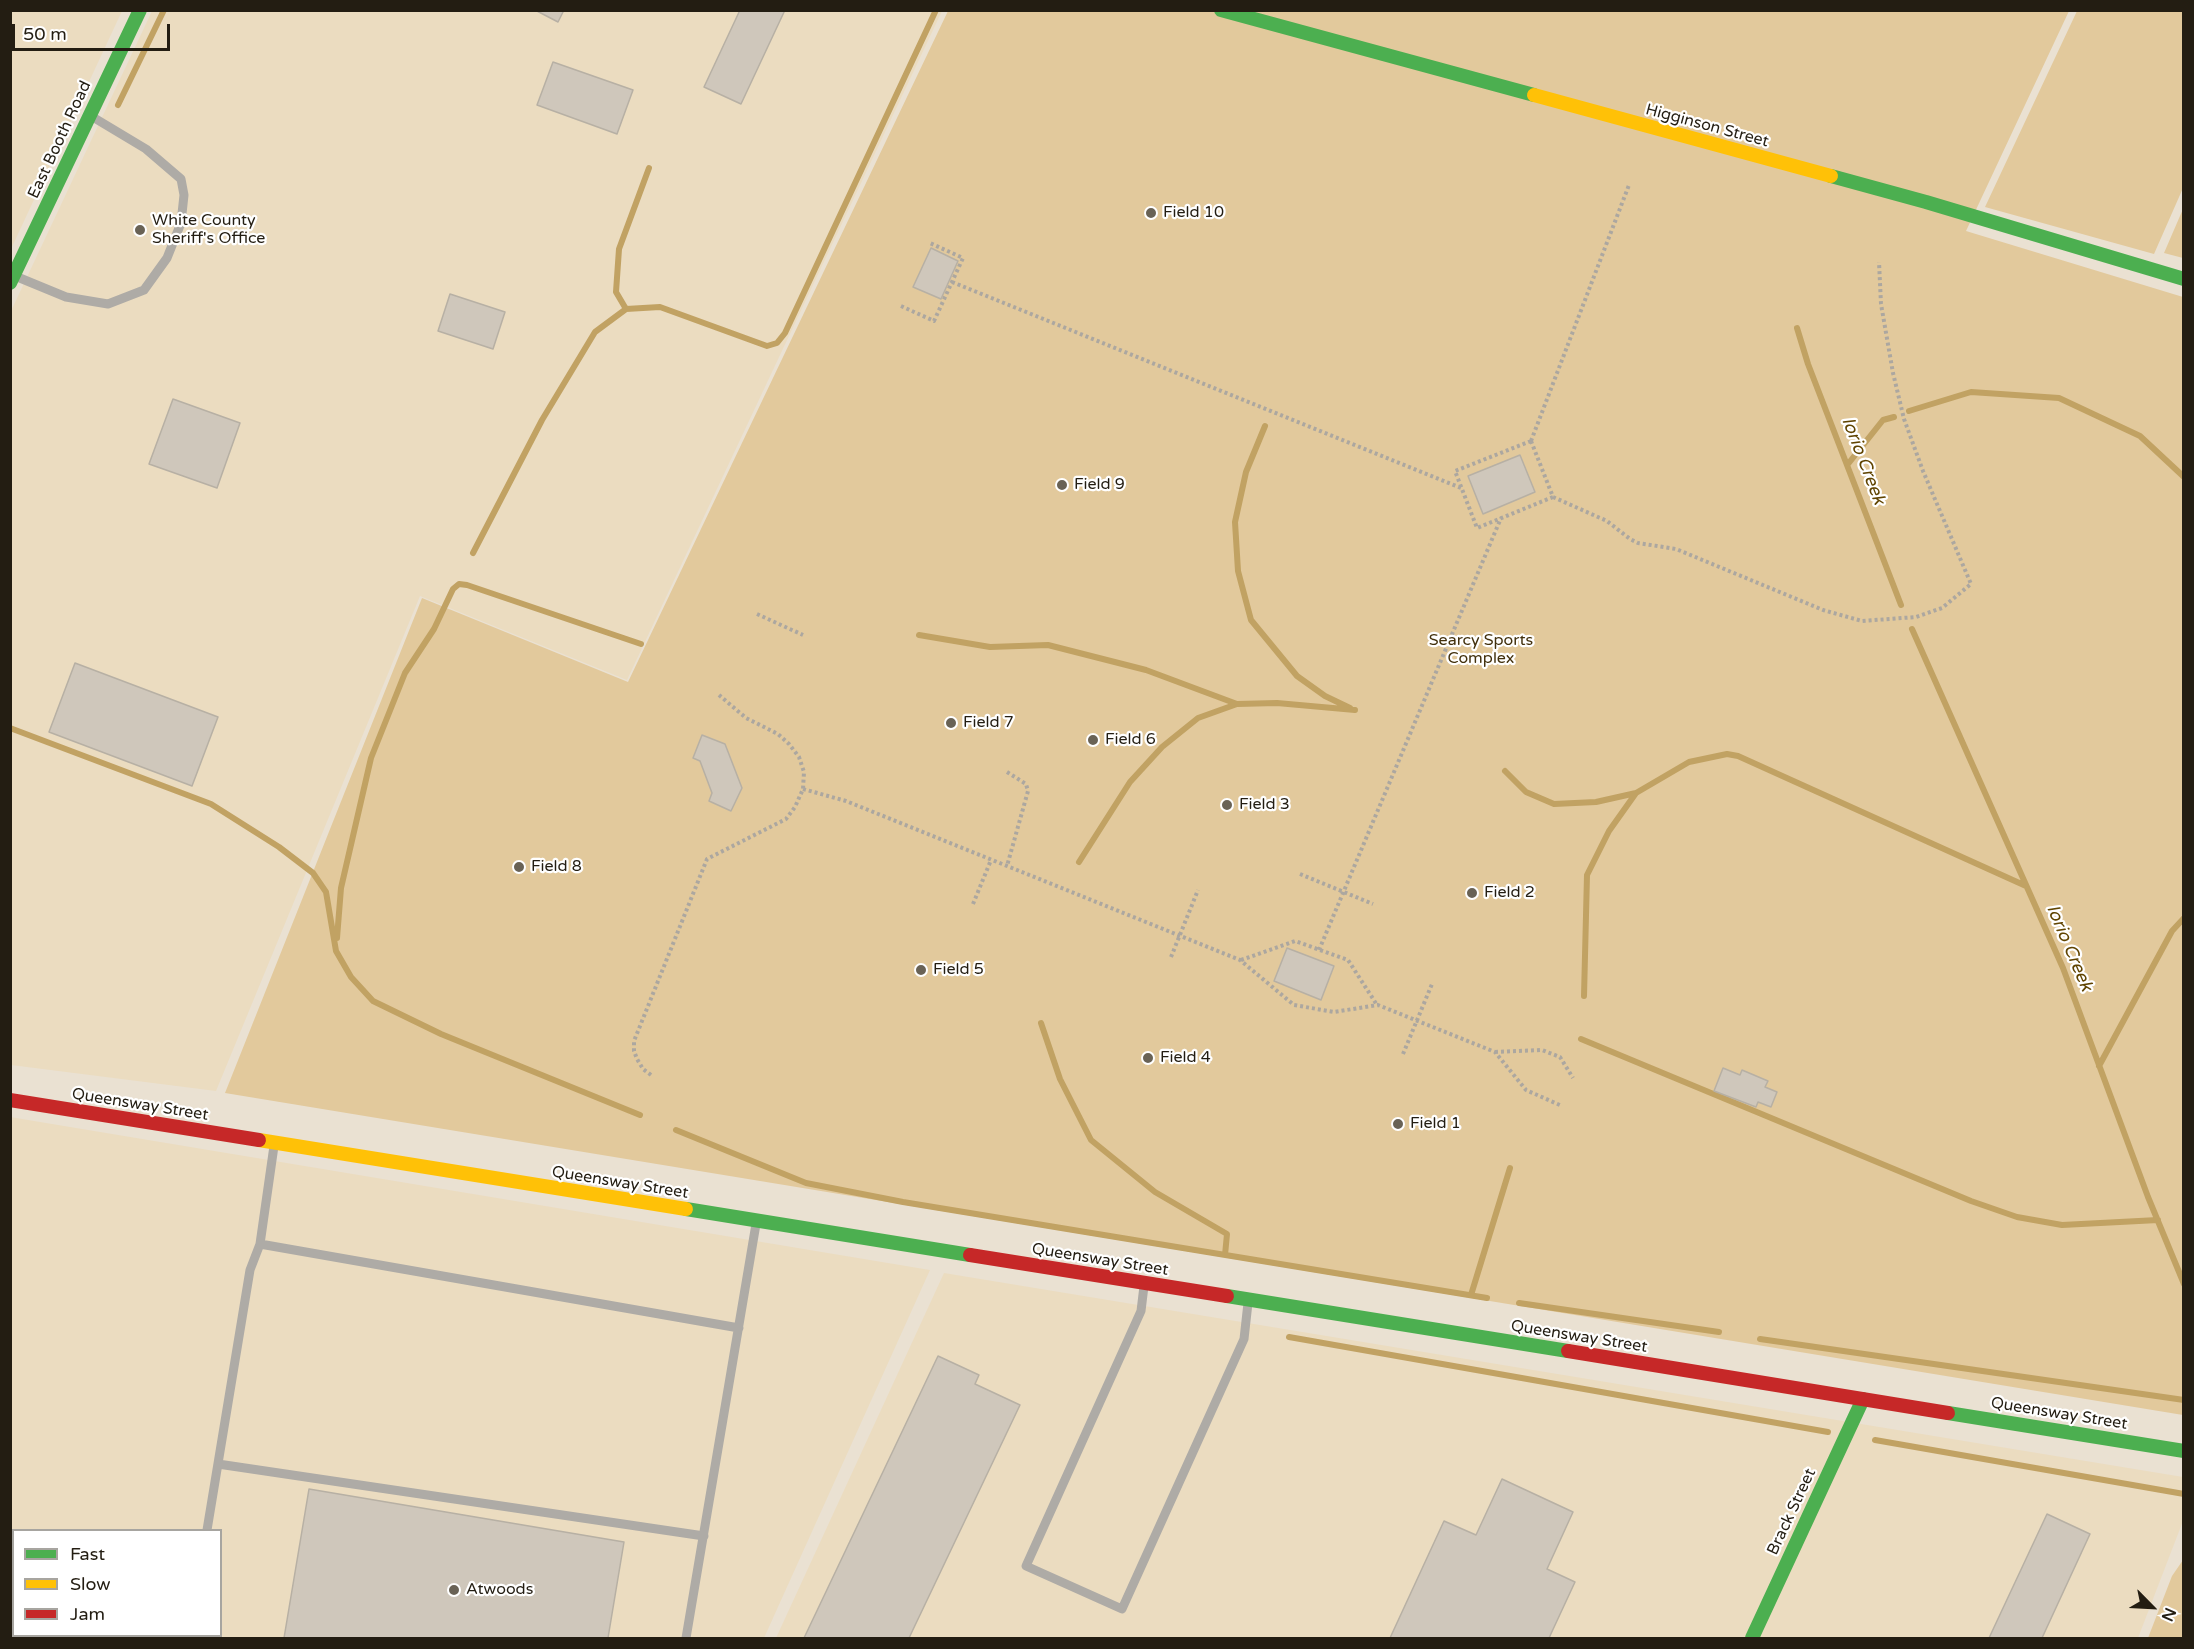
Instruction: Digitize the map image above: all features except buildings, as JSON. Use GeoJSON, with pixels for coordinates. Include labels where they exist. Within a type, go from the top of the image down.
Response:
{"type":"FeatureCollection","features":[{"type":"Feature","properties":{"kind":"street","name":"East Booth Road"},"geometry":{"type":"LineString","coordinates":[[12,277],[140,10]]}},
{"type":"Feature","properties":{"kind":"street","name":"Higginson Street"},"geometry":{"type":"LineString","coordinates":[[1221,10],[1926,202],[2184,279]]}},
{"type":"Feature","properties":{"kind":"street","name":"Queensway Street"},"geometry":{"type":"LineString","coordinates":[[10,1100],[2184,1451]]}},
{"type":"Feature","properties":{"kind":"street","name":"Brack Street"},"geometry":{"type":"LineString","coordinates":[[1752,1638],[1863,1400]]}},
{"type":"Feature","properties":{"kind":"lane"},"geometry":{"type":"LineString","coordinates":[[12,277],[66,297],[108,304],[144,290],[167,258],[180,223],[184,195],[181,179],[146,149],[90,116]]}},
{"type":"Feature","properties":{"kind":"lane"},"geometry":{"type":"LineString","coordinates":[[207,1529],[250,1270],[260,1244],[275,1144]]}},
{"type":"Feature","properties":{"kind":"lane"},"geometry":{"type":"LineString","coordinates":[[686,1638],[757,1222]]}},
{"type":"Feature","properties":{"kind":"lane"},"geometry":{"type":"LineString","coordinates":[[260,1244],[739,1328]]}},
{"type":"Feature","properties":{"kind":"lane"},"geometry":{"type":"LineString","coordinates":[[1144,1284],[1141,1311],[1026,1566],[1122,1609],[1244,1339],[1249,1301]]}},
{"type":"Feature","properties":{"kind":"lane"},"geometry":{"type":"LineString","coordinates":[[218,1464],[704,1536]]}},
{"type":"Feature","properties":{"kind":"path"},"geometry":{"type":"LineString","coordinates":[[1629,186],[1531,441],[1553,497],[1606,521],[1638,543],[1676,549],[1776,592],[1823,610],[1862,621],[1916,617],[1942,608],[1971,584],[1923,471],[1904,419],[1881,304],[1879,262]]}},
{"type":"Feature","properties":{"kind":"path"},"geometry":{"type":"LineString","coordinates":[[901,306],[934,321],[952,282],[963,258],[930,243]]}},
{"type":"Feature","properties":{"kind":"path"},"geometry":{"type":"LineString","coordinates":[[952,282],[1461,488]]}},
{"type":"Feature","properties":{"kind":"path"},"geometry":{"type":"LineString","coordinates":[[1531,441],[1455,471],[1461,488],[1477,528],[1553,497]]}},
{"type":"Feature","properties":{"kind":"path"},"geometry":{"type":"LineString","coordinates":[[1319,950],[1501,518]]}},
{"type":"Feature","properties":{"kind":"path"},"geometry":{"type":"LineString","coordinates":[[757,614],[803,635]]}},
{"type":"Feature","properties":{"kind":"path"},"geometry":{"type":"LineString","coordinates":[[651,1075],[642,1069],[637,1059],[634,1041],[707,859],[786,819],[795,807],[802,789],[804,772],[799,758],[789,744],[778,734],[746,718],[719,695]]}},
{"type":"Feature","properties":{"kind":"path"},"geometry":{"type":"LineString","coordinates":[[1007,772],[1026,784],[1028,791],[1007,866]]}},
{"type":"Feature","properties":{"kind":"path"},"geometry":{"type":"LineString","coordinates":[[802,789],[846,801],[1240,960],[1294,1005],[1334,1012],[1378,1005],[1495,1052],[1542,1050],[1560,1057],[1573,1078]]}},
{"type":"Feature","properties":{"kind":"path"},"geometry":{"type":"LineString","coordinates":[[973,903],[991,860]]}},
{"type":"Feature","properties":{"kind":"path"},"geometry":{"type":"LineString","coordinates":[[1300,874],[1373,904]]}},
{"type":"Feature","properties":{"kind":"path"},"geometry":{"type":"LineString","coordinates":[[1171,957],[1198,890]]}},
{"type":"Feature","properties":{"kind":"path"},"geometry":{"type":"LineString","coordinates":[[1240,960],[1295,941],[1347,960],[1378,1005]]}},
{"type":"Feature","properties":{"kind":"path"},"geometry":{"type":"LineString","coordinates":[[1403,1054],[1432,984]]}},
{"type":"Feature","properties":{"kind":"path"},"geometry":{"type":"LineString","coordinates":[[1495,1052],[1526,1090],[1562,1106]]}},
{"type":"Feature","properties":{"kind":"shaded area"},"geometry":{"type":"Polygon","coordinates":[[[10,11],[122,11],[11,249],[10,11]]]}},
{"type":"Feature","properties":{"kind":"shaded area"},"geometry":{"type":"Polygon","coordinates":[[[152,11],[942,11],[627,680],[420,596],[216,1091],[11,1065],[11,311],[152,11]]]}},
{"type":"Feature","properties":{"kind":"shaded area"},"geometry":{"type":"Polygon","coordinates":[[[10,1117],[930,1270],[764,1638],[11,1638],[10,1117]]]}},
{"type":"Feature","properties":{"kind":"shaded area"},"geometry":{"type":"Polygon","coordinates":[[[944,1273],[2183,1477],[2183,1521],[2138,1638],[776,1638],[944,1273]]]}},
{"type":"Feature","properties":{"kind":"green space","name":"Searcy Sports Complex"},"geometry":{"type":"Polygon","coordinates":[[[948,11],[2069,11],[1966,231],[2183,297],[2183,1415],[225,1093],[422,598],[628,682],[948,11]]]}},
{"type":"Feature","properties":{"kind":"green space"},"geometry":{"type":"Polygon","coordinates":[[[2077,11],[2183,11],[2183,188],[2154,254],[1985,207],[2077,11]]]}},
{"type":"Feature","properties":{"kind":"green space"},"geometry":{"type":"Polygon","coordinates":[[[2183,209],[2183,258],[2164,253],[2183,209]]]}},
{"type":"Feature","properties":{"kind":"green space"},"geometry":{"type":"Polygon","coordinates":[[[2183,1560],[2183,1638],[2148,1638],[2172,1576],[2183,1560]]]}},
{"type":"Feature","properties":{"kind":"waterway"},"geometry":{"type":"LineString","coordinates":[[118,105],[164,10]]}},
{"type":"Feature","properties":{"kind":"waterway"},"geometry":{"type":"LineString","coordinates":[[473,553],[542,420],[595,332],[626,309],[660,307],[767,346],[777,343],[785,333],[936,10]]}},
{"type":"Feature","properties":{"kind":"waterway"},"geometry":{"type":"LineString","coordinates":[[626,309],[616,292],[619,249],[649,168]]}},
{"type":"Feature","properties":{"kind":"waterway","name":"Iorio Creek"},"geometry":{"type":"LineString","coordinates":[[1797,328],[1808,364],[1901,605]]}},
{"type":"Feature","properties":{"kind":"waterway"},"geometry":{"type":"LineString","coordinates":[[1909,411],[1971,392],[2059,398],[2140,436],[2184,477]]}},
{"type":"Feature","properties":{"kind":"waterway"},"geometry":{"type":"LineString","coordinates":[[1848,464],[1883,420],[1894,417]]}},
{"type":"Feature","properties":{"kind":"waterway"},"geometry":{"type":"LineString","coordinates":[[1265,426],[1246,472],[1235,522],[1238,571],[1251,620],[1297,676],[1325,696],[1350,708]]}},
{"type":"Feature","properties":{"kind":"waterway"},"geometry":{"type":"LineString","coordinates":[[337,938],[341,888],[371,758],[405,673],[434,629],[453,589],[459,584],[467,585],[641,644]]}},
{"type":"Feature","properties":{"kind":"waterway","name":"Iorio Creek"},"geometry":{"type":"LineString","coordinates":[[1912,629],[2063,968],[2148,1197],[2184,1284]]}},
{"type":"Feature","properties":{"kind":"waterway"},"geometry":{"type":"LineString","coordinates":[[919,635],[990,647],[1048,645],[1146,670],[1237,704]]}},
{"type":"Feature","properties":{"kind":"waterway"},"geometry":{"type":"LineString","coordinates":[[1079,862],[1130,782],[1162,747],[1198,718],[1237,704],[1277,703],[1355,710]]}},
{"type":"Feature","properties":{"kind":"waterway"},"geometry":{"type":"LineString","coordinates":[[10,728],[211,804],[279,847],[313,873],[326,892],[336,951],[351,977],[373,1001],[441,1034],[640,1115]]}},
{"type":"Feature","properties":{"kind":"waterway"},"geometry":{"type":"LineString","coordinates":[[1584,996],[1587,875],[1609,831],[1636,793],[1689,762],[1727,754],[1738,756],[2026,886]]}},
{"type":"Feature","properties":{"kind":"waterway"},"geometry":{"type":"LineString","coordinates":[[1505,771],[1526,792],[1554,804],[1596,802],[1636,793]]}},
{"type":"Feature","properties":{"kind":"waterway"},"geometry":{"type":"LineString","coordinates":[[2099,1066],[2172,931],[2184,918]]}},
{"type":"Feature","properties":{"kind":"waterway"},"geometry":{"type":"LineString","coordinates":[[1041,1023],[1060,1079],[1091,1140],[1155,1192],[1227,1234],[1225,1255]]}},
{"type":"Feature","properties":{"kind":"waterway"},"geometry":{"type":"LineString","coordinates":[[1581,1039],[1971,1201],[2017,1217],[2062,1225],[2158,1220]]}},
{"type":"Feature","properties":{"kind":"waterway"},"geometry":{"type":"LineString","coordinates":[[676,1130],[806,1183],[903,1202],[1487,1298]]}},
{"type":"Feature","properties":{"kind":"waterway"},"geometry":{"type":"LineString","coordinates":[[1471,1295],[1510,1168]]}},
{"type":"Feature","properties":{"kind":"waterway"},"geometry":{"type":"LineString","coordinates":[[1519,1303],[1719,1332]]}},
{"type":"Feature","properties":{"kind":"waterway"},"geometry":{"type":"LineString","coordinates":[[1289,1337],[1828,1432]]}},
{"type":"Feature","properties":{"kind":"waterway"},"geometry":{"type":"LineString","coordinates":[[1760,1339],[2184,1400]]}},
{"type":"Feature","properties":{"kind":"waterway"},"geometry":{"type":"LineString","coordinates":[[1875,1440],[2184,1494]]}},
{"type":"Feature","properties":{"kind":"traffic: fast"},"geometry":{"type":"LineString","coordinates":[[10,283],[140,10]]}},
{"type":"Feature","properties":{"kind":"traffic: fast"},"geometry":{"type":"LineString","coordinates":[[1221,10],[1534,95]]}},
{"type":"Feature","properties":{"kind":"traffic: fast"},"geometry":{"type":"LineString","coordinates":[[1831,176],[2184,279]]}},
{"type":"Feature","properties":{"kind":"traffic: fast"},"geometry":{"type":"LineString","coordinates":[[686,1209],[970,1255]]}},
{"type":"Feature","properties":{"kind":"traffic: fast"},"geometry":{"type":"LineString","coordinates":[[1227,1296],[1568,1351]]}},
{"type":"Feature","properties":{"kind":"traffic: fast"},"geometry":{"type":"LineString","coordinates":[[1752,1638],[1863,1399]]}},
{"type":"Feature","properties":{"kind":"traffic: fast"},"geometry":{"type":"LineString","coordinates":[[1948,1413],[2184,1451]]}},
{"type":"Feature","properties":{"kind":"traffic: slow"},"geometry":{"type":"LineString","coordinates":[[1534,95],[1831,176]]}},
{"type":"Feature","properties":{"kind":"traffic: slow"},"geometry":{"type":"LineString","coordinates":[[259,1140],[686,1209]]}},
{"type":"Feature","properties":{"kind":"traffic: jam"},"geometry":{"type":"LineString","coordinates":[[10,1100],[259,1140]]}},
{"type":"Feature","properties":{"kind":"traffic: jam"},"geometry":{"type":"LineString","coordinates":[[970,1255],[1227,1296]]}},
{"type":"Feature","properties":{"kind":"traffic: jam"},"geometry":{"type":"LineString","coordinates":[[1568,1351],[1948,1413]]}},
{"type":"Feature","properties":{"kind":"place","name":"Field 10"},"geometry":{"type":"Point","coordinates":[1151,213]}},
{"type":"Feature","properties":{"kind":"place","name":"White County Sheriff's Office"},"geometry":{"type":"Point","coordinates":[140,230]}},
{"type":"Feature","properties":{"kind":"place","name":"Field 9"},"geometry":{"type":"Point","coordinates":[1062,485]}},
{"type":"Feature","properties":{"kind":"place","name":"Field 7"},"geometry":{"type":"Point","coordinates":[951,723]}},
{"type":"Feature","properties":{"kind":"place","name":"Field 6"},"geometry":{"type":"Point","coordinates":[1093,740]}},
{"type":"Feature","properties":{"kind":"place","name":"Field 3"},"geometry":{"type":"Point","coordinates":[1227,805]}},
{"type":"Feature","properties":{"kind":"place","name":"Field 8"},"geometry":{"type":"Point","coordinates":[519,867]}},
{"type":"Feature","properties":{"kind":"place","name":"Field 2"},"geometry":{"type":"Point","coordinates":[1472,893]}},
{"type":"Feature","properties":{"kind":"place","name":"Field 5"},"geometry":{"type":"Point","coordinates":[921,970]}},
{"type":"Feature","properties":{"kind":"place","name":"Field 4"},"geometry":{"type":"Point","coordinates":[1148,1058]}},
{"type":"Feature","properties":{"kind":"place","name":"Field 1"},"geometry":{"type":"Point","coordinates":[1398,1124]}},
{"type":"Feature","properties":{"kind":"place","name":"Atwoods"},"geometry":{"type":"Point","coordinates":[454,1590]}}]}
